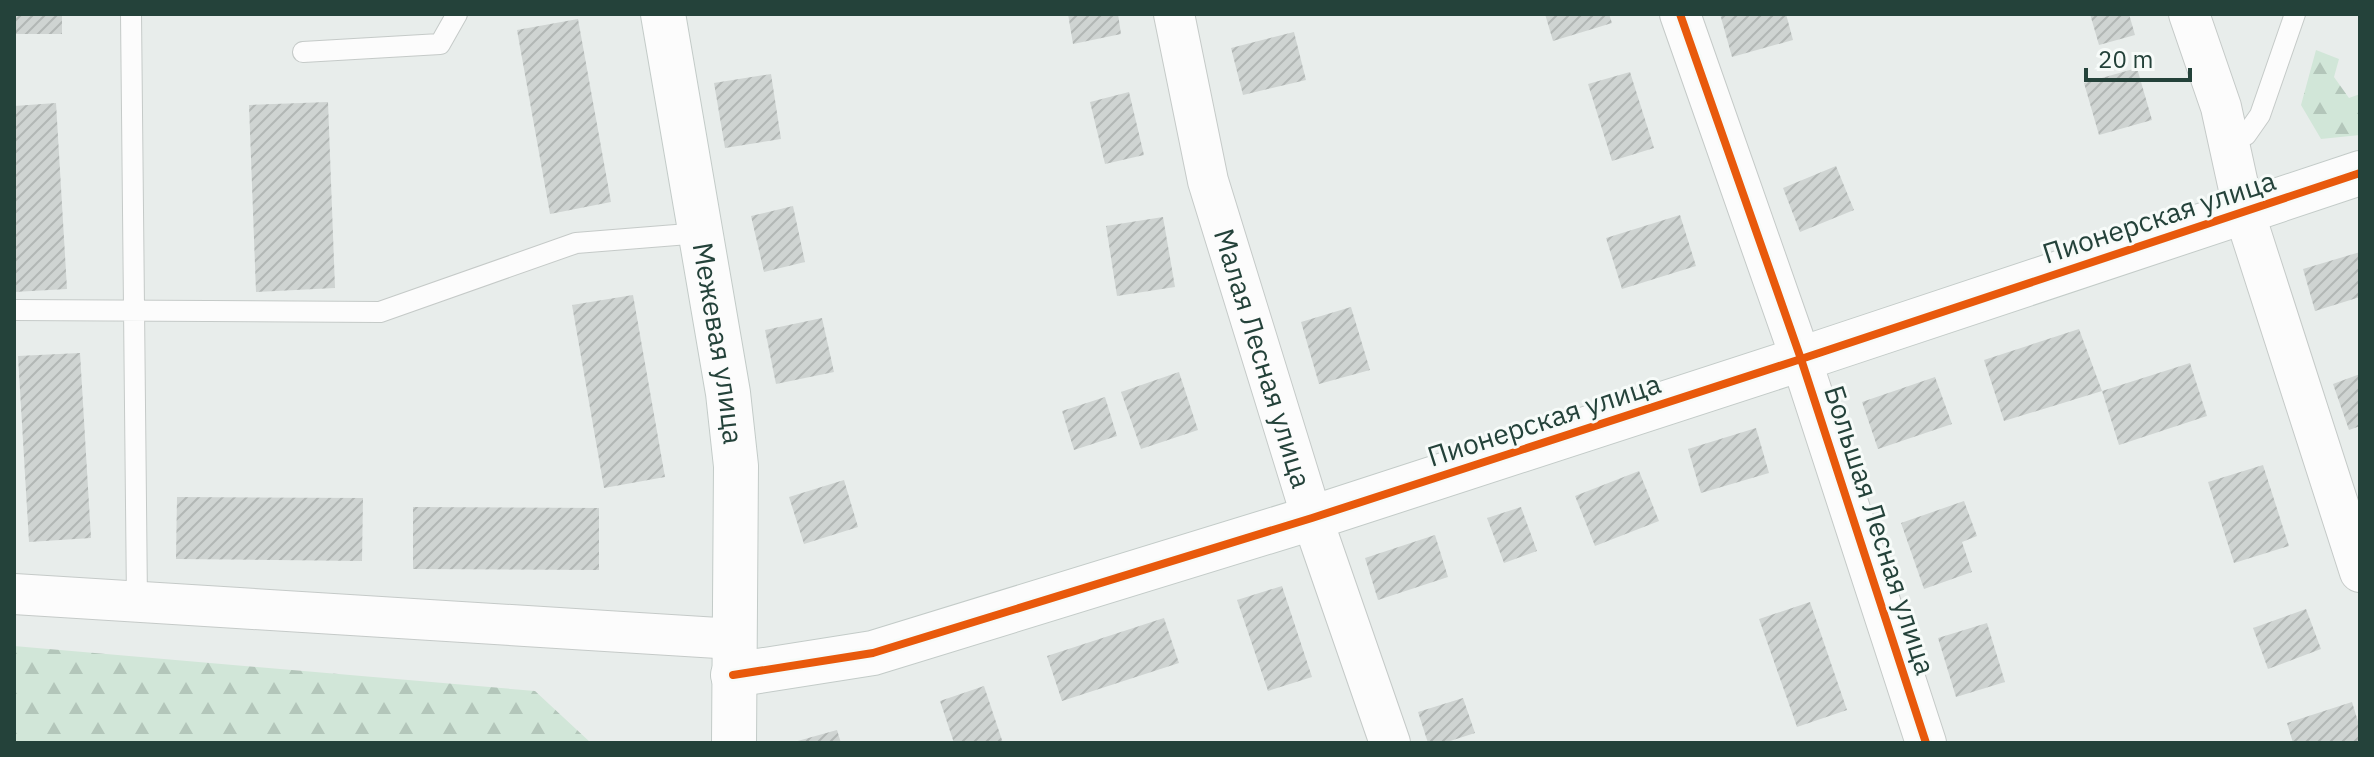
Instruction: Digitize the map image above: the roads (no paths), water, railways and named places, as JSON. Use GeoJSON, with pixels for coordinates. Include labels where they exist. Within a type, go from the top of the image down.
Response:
{"type":"FeatureCollection","features":[{"type":"Feature","properties":{"kind":"street","name":"Межевая улица"},"geometry":{"type":"LineString","coordinates":[[663,14],[728,393],[736,466],[734,743]]}},
{"type":"Feature","properties":{"kind":"street","name":"Малая Лесная улица"},"geometry":{"type":"LineString","coordinates":[[1174,14],[1208,181],[1312,518],[1390,743]]}},
{"type":"Feature","properties":{"kind":"street","name":"Большая Лесная улица"},"geometry":{"type":"LineString","coordinates":[[1680,14],[1801,359],[1926,743]]}},
{"type":"Feature","properties":{"kind":"street"},"geometry":{"type":"LineString","coordinates":[[2189,14],[2221,107],[2244,212],[2360,572]]}},
{"type":"Feature","properties":{"kind":"street","name":"Пионерская улица"},"geometry":{"type":"LineString","coordinates":[[733,657],[873,653],[1312,518],[2360,173]]}},
{"type":"Feature","properties":{"kind":"street"},"geometry":{"type":"LineString","coordinates":[[14,594],[137,602],[733,657]]}},
{"type":"Feature","properties":{"kind":"lane"},"geometry":{"type":"LineString","coordinates":[[131,14],[137,602]]}},
{"type":"Feature","properties":{"kind":"lane"},"geometry":{"type":"LineString","coordinates":[[303,52],[440,44],[457,14]]}},
{"type":"Feature","properties":{"kind":"lane"},"geometry":{"type":"LineString","coordinates":[[2229,144],[2246,135],[2260,115],[2295,14]]}},
{"type":"Feature","properties":{"kind":"lane"},"geometry":{"type":"LineString","coordinates":[[14,310],[380,312],[576,243],[701,233]]}}]}
